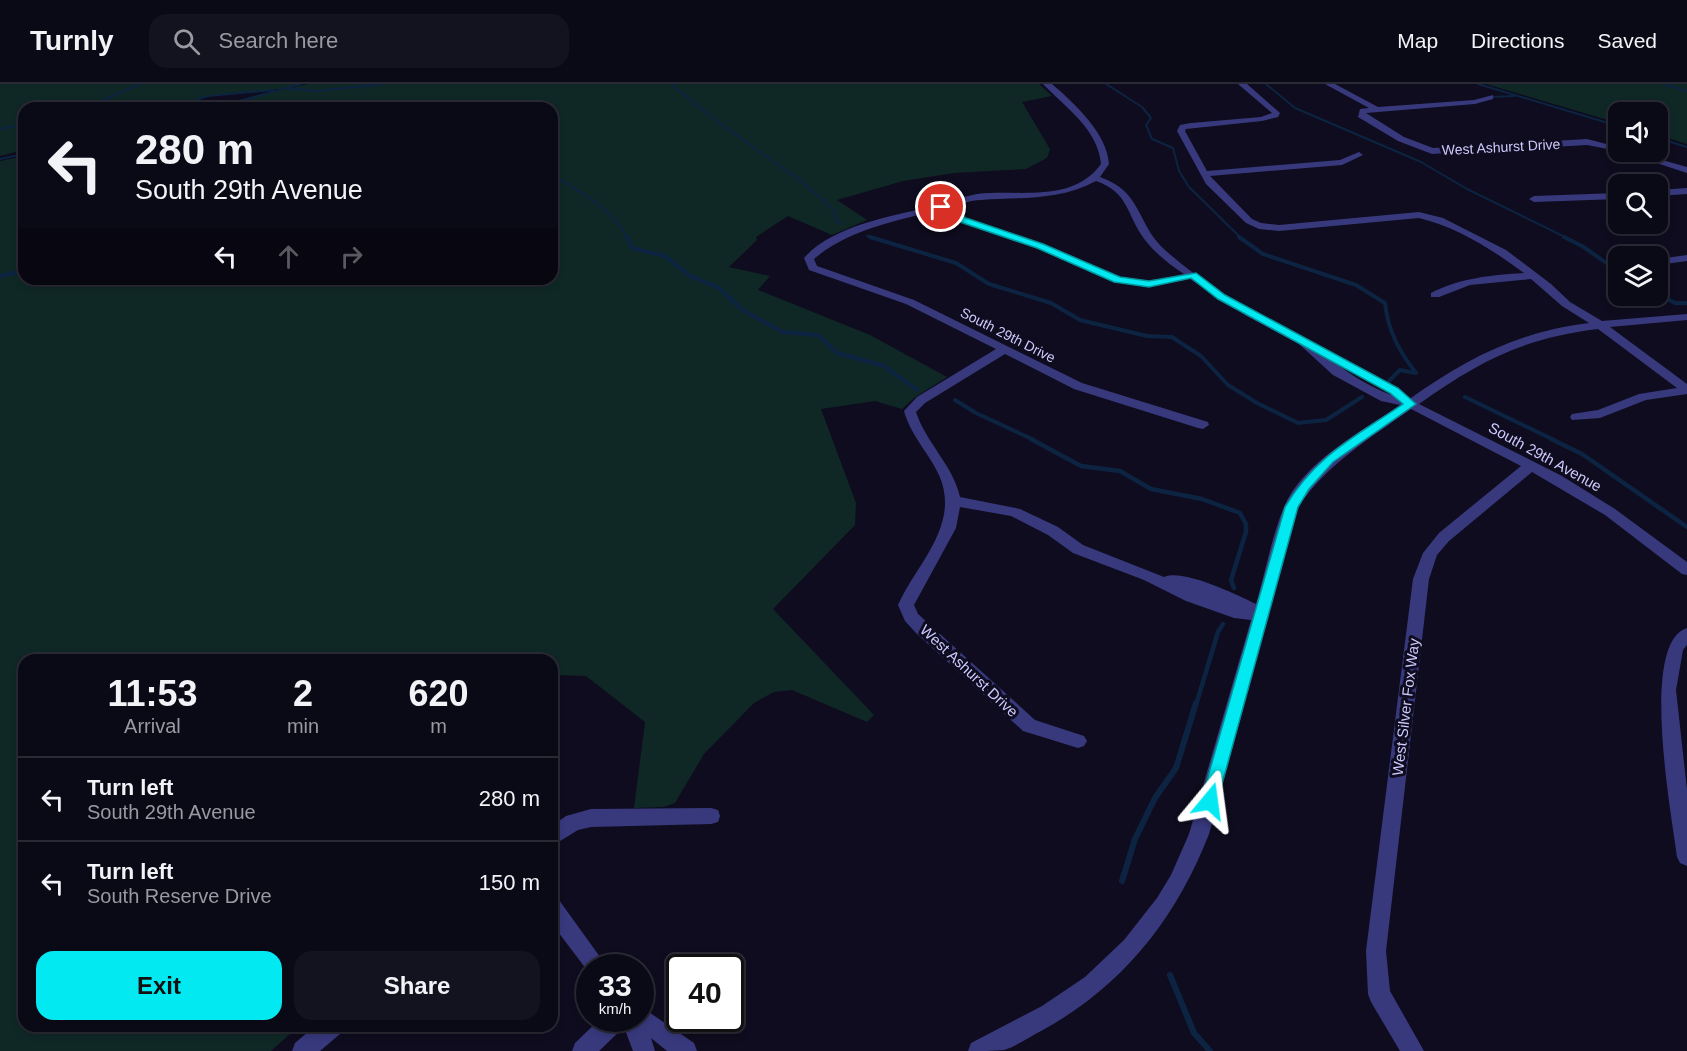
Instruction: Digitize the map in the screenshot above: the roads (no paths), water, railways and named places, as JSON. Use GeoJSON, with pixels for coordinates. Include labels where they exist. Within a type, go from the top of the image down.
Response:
{"type":"FeatureCollection","features":[{"type":"Feature","properties":{"kind":"street"},"geometry":{"type":"LineString","coordinates":[[941,207],[978,197],[1062,192],[1095,178],[1105,164],[1104,152],[1077,110],[1047,84]]}},
{"type":"Feature","properties":{"kind":"street"},"geometry":{"type":"LineString","coordinates":[[1242,84],[1276,113],[1275,116],[1191,125],[1181,131],[1209,183],[1250,220],[1259,226],[1279,228],[1428,216],[1494,247],[1687,390]]}},
{"type":"Feature","properties":{"kind":"street"},"geometry":{"type":"LineString","coordinates":[[1329,84],[1377,109],[1475,102],[1490,97]]}},
{"type":"Feature","properties":{"kind":"street","name":"West Ashurst Drive"},"geometry":{"type":"LineString","coordinates":[[1377,109],[1364,111],[1361,115],[1401,139],[1432,151],[1597,143],[1608,146]]}},
{"type":"Feature","properties":{"kind":"street"},"geometry":{"type":"LineString","coordinates":[[1203,174],[1342,162],[1359,154]]}},
{"type":"Feature","properties":{"kind":"street"},"geometry":{"type":"LineString","coordinates":[[1660,162],[1687,170]]}},
{"type":"Feature","properties":{"kind":"street","name":"South 29th Avenue"},"geometry":{"type":"LineString","coordinates":[[1095,178],[1112,183],[1127,195],[1137,219],[1155,246],[1221,297],[1303,342],[1385,398],[1410,404],[1557,479],[1610,512],[1687,570]]}},
{"type":"Feature","properties":{"kind":"street"},"geometry":{"type":"LineString","coordinates":[[1668,192],[1687,191]]}},
{"type":"Feature","properties":{"kind":"street"},"geometry":{"type":"LineString","coordinates":[[1534,199],[1608,196]]}},
{"type":"Feature","properties":{"kind":"street"},"geometry":{"type":"LineString","coordinates":[[941,207],[963,220],[1040,246],[1118,280],[1149,284],[1193,275]]}},
{"type":"Feature","properties":{"kind":"street","name":"South 29th Drive"},"geometry":{"type":"LineString","coordinates":[[941,207],[862,228],[827,243],[809,258],[813,268],[910,302],[1078,386],[1203,425]]}},
{"type":"Feature","properties":{"kind":"street"},"geometry":{"type":"LineString","coordinates":[[1668,261],[1687,258]]}},
{"type":"Feature","properties":{"kind":"street"},"geometry":{"type":"LineString","coordinates":[[1435,295],[1462,284],[1534,276]]}},
{"type":"Feature","properties":{"kind":"street"},"geometry":{"type":"LineString","coordinates":[[979,1051],[1073,999],[1140,938],[1168,902],[1191,857],[1199,834],[1291,507],[1304,486],[1329,460],[1410,404],[1492,352],[1530,339],[1600,325],[1687,317]]}},
{"type":"Feature","properties":{"kind":"street"},"geometry":{"type":"LineString","coordinates":[[1003,350],[921,400],[910,411],[913,423],[946,475],[955,501],[1014,512],[1053,531],[1078,549],[1149,576],[1191,597],[1234,612],[1262,615]]}},
{"type":"Feature","properties":{"kind":"street"},"geometry":{"type":"LineString","coordinates":[[1576,417],[1600,414],[1643,397],[1687,390]]}},
{"type":"Feature","properties":{"kind":"street","name":"West Silver Fox Way"},"geometry":{"type":"LineString","coordinates":[[1413,1051],[1379,994],[1377,951],[1421,579],[1431,553],[1444,537],[1530,466]]}},
{"type":"Feature","properties":{"kind":"street","name":"West Ashurst Drive"},"geometry":{"type":"LineString","coordinates":[[955,501],[941,546],[925,573],[911,589],[906,605],[911,617],[1029,726],[1078,741]]}},
{"type":"Feature","properties":{"kind":"street"},"geometry":{"type":"LineString","coordinates":[[1687,634],[1675,648],[1668,690],[1681,772],[1687,857]]}},
{"type":"Feature","properties":{"kind":"street"},"geometry":{"type":"LineString","coordinates":[[558,833],[573,822],[591,818],[711,816]]}},
{"type":"Feature","properties":{"kind":"street"},"geometry":{"type":"LineString","coordinates":[[558,915],[587,954]]}},
{"type":"Feature","properties":{"kind":"street"},"geometry":{"type":"LineString","coordinates":[[654,1027],[686,1051]]}},
{"type":"Feature","properties":{"kind":"street"},"geometry":{"type":"LineString","coordinates":[[303,1051],[325,1032]]}},
{"type":"Feature","properties":{"kind":"street"},"geometry":{"type":"LineString","coordinates":[[583,1051],[603,1032]]}},
{"type":"Feature","properties":{"kind":"street"},"geometry":{"type":"LineString","coordinates":[[637,1032],[644,1051]]}},
{"type":"Feature","properties":{"kind":"waterway"},"geometry":{"type":"LineString","coordinates":[[95,102],[140,84]]}},
{"type":"Feature","properties":{"kind":"waterway"},"geometry":{"type":"LineString","coordinates":[[290,87],[302,84]]}},
{"type":"Feature","properties":{"kind":"waterway"},"geometry":{"type":"LineString","coordinates":[[236,102],[286,88],[316,91],[384,84]]}},
{"type":"Feature","properties":{"kind":"waterway"},"geometry":{"type":"LineString","coordinates":[[671,84],[714,119],[801,181],[834,210],[836,220],[842,224]]}},
{"type":"Feature","properties":{"kind":"waterway"},"geometry":{"type":"LineString","coordinates":[[1106,84],[1142,107],[1151,118],[1146,125],[1152,139],[1173,148],[1179,171],[1189,187],[1241,238]]}},
{"type":"Feature","properties":{"kind":"waterway"},"geometry":{"type":"LineString","coordinates":[[1266,84],[1295,108],[1421,162],[1467,189],[1567,238]]}},
{"type":"Feature","properties":{"kind":"waterway"},"geometry":{"type":"LineString","coordinates":[[1478,84],[1608,123]]}},
{"type":"Feature","properties":{"kind":"waterway"},"geometry":{"type":"LineString","coordinates":[[1663,84],[1687,91]]}},
{"type":"Feature","properties":{"kind":"waterway"},"geometry":{"type":"LineString","coordinates":[[190,102],[208,96],[273,90]]}},
{"type":"Feature","properties":{"kind":"waterway"},"geometry":{"type":"LineString","coordinates":[[1490,97],[1514,96]]}},
{"type":"Feature","properties":{"kind":"waterway"},"geometry":{"type":"LineString","coordinates":[[0,129],[18,125]]}},
{"type":"Feature","properties":{"kind":"waterway"},"geometry":{"type":"LineString","coordinates":[[1668,141],[1687,147]]}},
{"type":"Feature","properties":{"kind":"waterway"},"geometry":{"type":"LineString","coordinates":[[0,159],[18,155]]}},
{"type":"Feature","properties":{"kind":"waterway"},"geometry":{"type":"LineString","coordinates":[[558,179],[584,194],[604,210],[613,218],[627,238]]}},
{"type":"Feature","properties":{"kind":"waterway"},"geometry":{"type":"LineString","coordinates":[[867,236],[874,238]]}},
{"type":"Feature","properties":{"kind":"waterway"},"geometry":{"type":"LineString","coordinates":[[627,237],[632,248],[665,256],[690,276],[719,288],[744,311],[783,332],[818,335],[837,353],[884,366],[917,390]]}},
{"type":"Feature","properties":{"kind":"waterway"},"geometry":{"type":"LineString","coordinates":[[870,237],[956,263],[989,284],[1051,303],[1080,320],[1147,336],[1172,337],[1201,356],[1228,385],[1257,403],[1298,423],[1326,420],[1362,397]]}},
{"type":"Feature","properties":{"kind":"waterway"},"geometry":{"type":"LineString","coordinates":[[1239,237],[1263,254],[1356,285],[1385,303],[1395,340],[1416,373]]}},
{"type":"Feature","properties":{"kind":"waterway"},"geometry":{"type":"LineString","coordinates":[[1564,237],[1608,264]]}},
{"type":"Feature","properties":{"kind":"waterway"},"geometry":{"type":"LineString","coordinates":[[0,276],[18,272]]}},
{"type":"Feature","properties":{"kind":"waterway"},"geometry":{"type":"LineString","coordinates":[[1668,299],[1675,303],[1687,303]]}},
{"type":"Feature","properties":{"kind":"waterway"},"geometry":{"type":"LineString","coordinates":[[1389,381],[1400,370],[1415,373]]}},
{"type":"Feature","properties":{"kind":"waterway"},"geometry":{"type":"LineString","coordinates":[[1465,397],[1554,440]]}},
{"type":"Feature","properties":{"kind":"waterway"},"geometry":{"type":"LineString","coordinates":[[955,400],[976,413],[1034,440]]}},
{"type":"Feature","properties":{"kind":"waterway"},"geometry":{"type":"LineString","coordinates":[[1031,439],[1081,466],[1120,471],[1151,489],[1202,499],[1240,513],[1246,524],[1246,532],[1231,580],[1234,588]]}},
{"type":"Feature","properties":{"kind":"waterway"},"geometry":{"type":"LineString","coordinates":[[1551,439],[1582,454],[1687,527]]}},
{"type":"Feature","properties":{"kind":"waterway"},"geometry":{"type":"LineString","coordinates":[[1196,705],[1218,632],[1223,624]]}},
{"type":"Feature","properties":{"kind":"waterway"},"geometry":{"type":"LineString","coordinates":[[1122,881],[1135,839],[1155,798],[1176,768],[1196,703]]}},
{"type":"Feature","properties":{"kind":"waterway"},"geometry":{"type":"LineString","coordinates":[[1170,975],[1194,1033],[1210,1051]]}}]}
